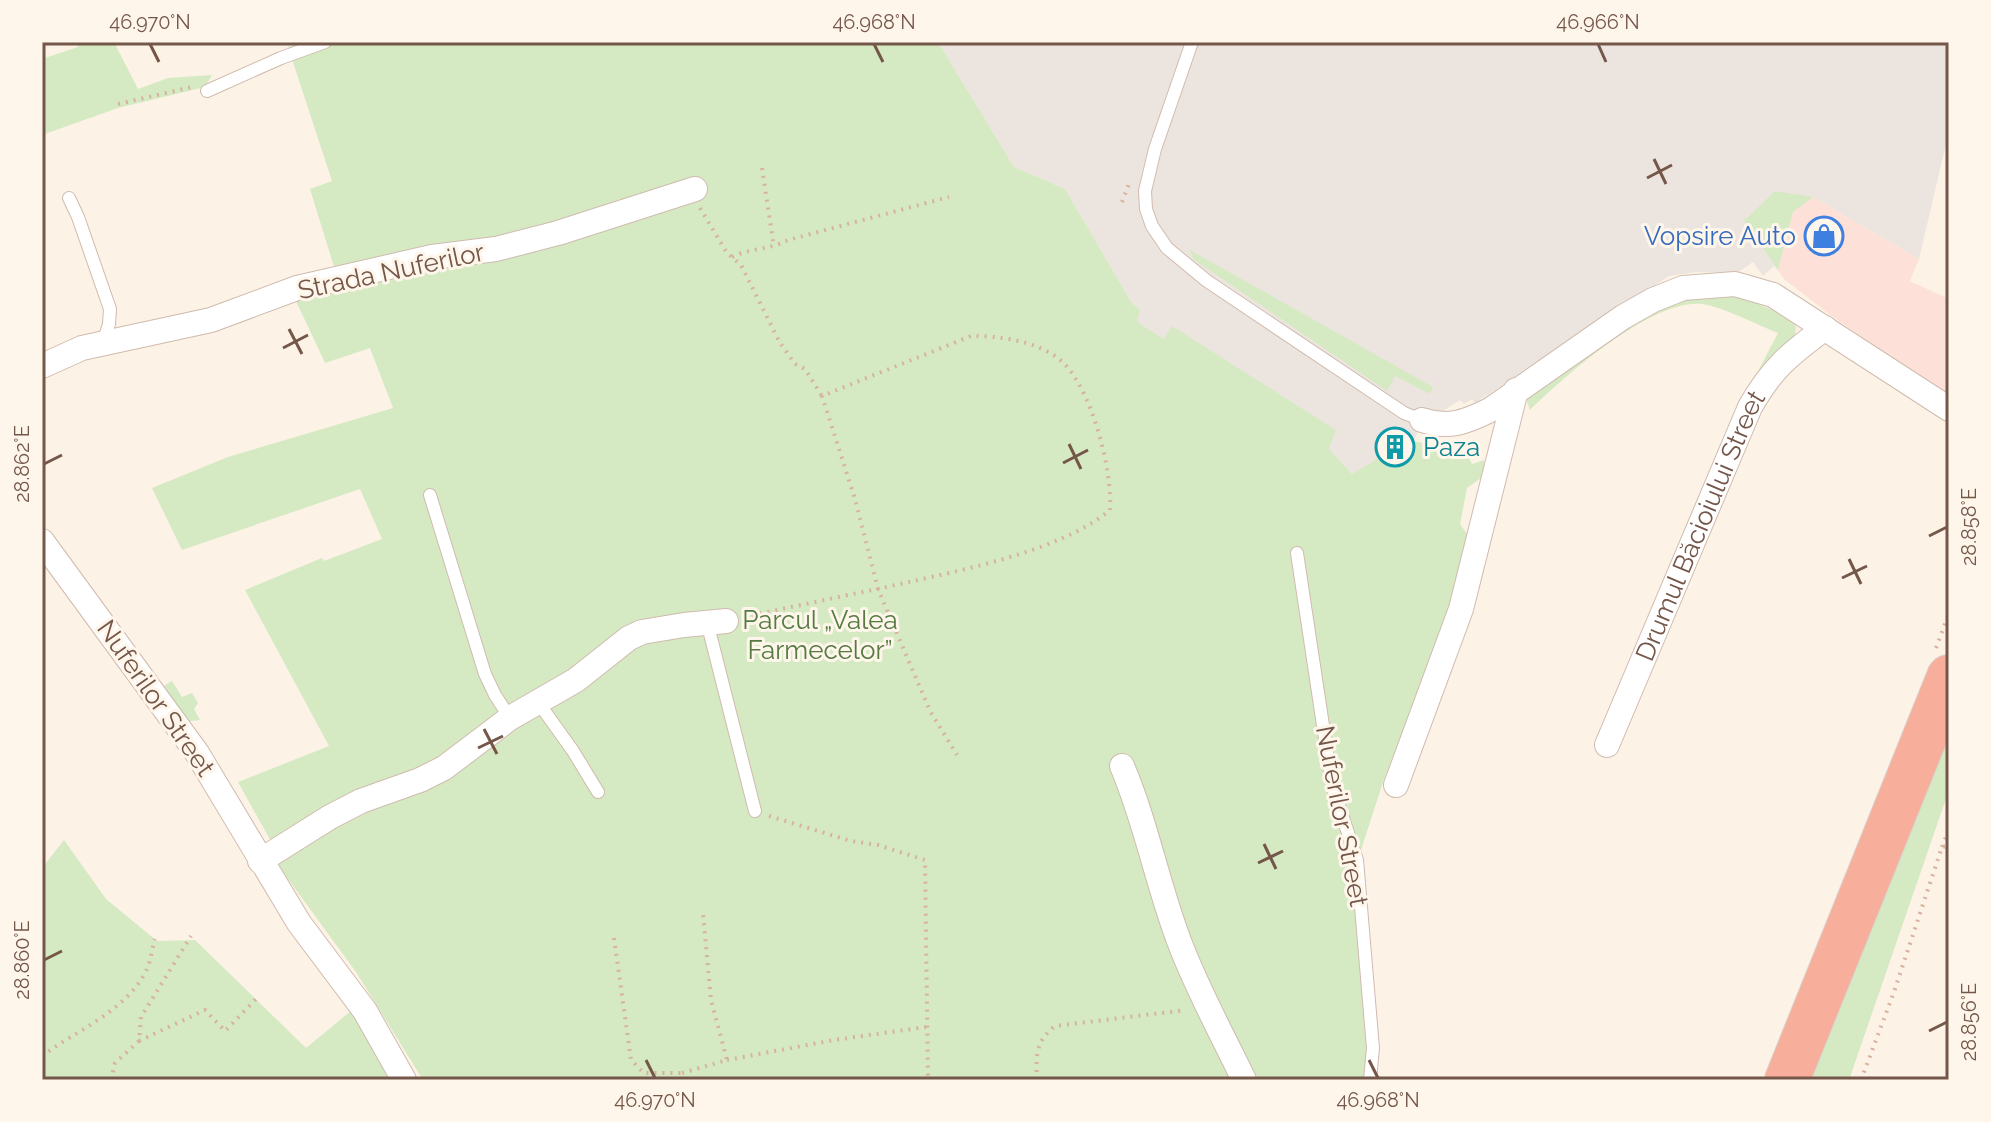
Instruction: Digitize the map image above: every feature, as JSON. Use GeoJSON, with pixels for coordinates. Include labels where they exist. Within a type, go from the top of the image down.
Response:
{"type":"FeatureCollection","features":[{"type":"Feature","properties":{"kind":"highway"},"geometry":{"type":"LineString","coordinates":[[1787,1080],[1949,677]]}},
{"type":"Feature","properties":{"kind":"street","name":"Strada Nuferilor"},"geometry":{"type":"LineString","coordinates":[[42,366],[82,348],[211,320],[297,288],[432,257],[496,249],[558,233],[690,190]]}},
{"type":"Feature","properties":{"kind":"street"},"geometry":{"type":"LineString","coordinates":[[1422,420],[1448,425],[1463,423],[1490,410],[1623,317],[1653,300],[1683,288],[1735,284],[1773,295],[1949,409]]}},
{"type":"Feature","properties":{"kind":"street","name":"Drumul Băcioiului Street"},"geometry":{"type":"LineString","coordinates":[[1607,745],[1750,407],[1766,379],[1793,351],[1825,328]]}},
{"type":"Feature","properties":{"kind":"street"},"geometry":{"type":"LineString","coordinates":[[1396,785],[1461,609],[1516,390]]}},
{"type":"Feature","properties":{"kind":"street","name":"Nuferilor Street"},"geometry":{"type":"LineString","coordinates":[[42,541],[197,753],[299,923],[365,1011],[404,1080]]}},
{"type":"Feature","properties":{"kind":"street"},"geometry":{"type":"LineString","coordinates":[[260,861],[361,801],[444,768],[510,718],[576,680],[629,638],[642,632],[717,622]]}},
{"type":"Feature","properties":{"kind":"street"},"geometry":{"type":"LineString","coordinates":[[1122,766],[1135,796],[1179,942],[1244,1080]]}},
{"type":"Feature","properties":{"kind":"lane"},"geometry":{"type":"LineString","coordinates":[[207,91],[325,42]]}},
{"type":"Feature","properties":{"kind":"lane"},"geometry":{"type":"LineString","coordinates":[[1192,42],[1155,149],[1145,191],[1146,209],[1152,226],[1167,248],[1207,281],[1404,413],[1422,420]]}},
{"type":"Feature","properties":{"kind":"lane"},"geometry":{"type":"LineString","coordinates":[[69,198],[110,309],[103,343]]}},
{"type":"Feature","properties":{"kind":"lane"},"geometry":{"type":"LineString","coordinates":[[430,495],[485,674],[510,718]]}},
{"type":"Feature","properties":{"kind":"lane","name":"Nuferilor Street"},"geometry":{"type":"LineString","coordinates":[[1297,553],[1332,785],[1357,860],[1373,1048],[1370,1080]]}},
{"type":"Feature","properties":{"kind":"lane"},"geometry":{"type":"LineString","coordinates":[[717,622],[755,811]]}},
{"type":"Feature","properties":{"kind":"lane"},"geometry":{"type":"LineString","coordinates":[[538,702],[598,792]]}},
{"type":"Feature","properties":{"kind":"path"},"geometry":{"type":"LineString","coordinates":[[118,104],[206,83],[226,83]]}},
{"type":"Feature","properties":{"kind":"path"},"geometry":{"type":"LineString","coordinates":[[762,168],[774,247]]}},
{"type":"Feature","properties":{"kind":"path"},"geometry":{"type":"LineString","coordinates":[[690,190],[727,253],[741,265],[780,343],[795,364],[805,369],[822,396],[855,499],[878,589],[930,711],[957,755]]}},
{"type":"Feature","properties":{"kind":"path"},"geometry":{"type":"LineString","coordinates":[[732,257],[949,197]]}},
{"type":"Feature","properties":{"kind":"path"},"geometry":{"type":"LineString","coordinates":[[717,622],[878,589],[997,560],[1034,549],[1095,523],[1110,510],[1104,449],[1096,423],[1070,370],[1055,356],[996,336],[971,336],[822,396]]}},
{"type":"Feature","properties":{"kind":"path"},"geometry":{"type":"LineString","coordinates":[[755,811],[925,860],[928,1080]]}},
{"type":"Feature","properties":{"kind":"path"},"geometry":{"type":"LineString","coordinates":[[1861,1080],[1949,829]]}},
{"type":"Feature","properties":{"kind":"path"},"geometry":{"type":"LineString","coordinates":[[1942,847],[1949,846]]}},
{"type":"Feature","properties":{"kind":"path"},"geometry":{"type":"LineString","coordinates":[[703,914],[711,1000],[727,1060]]}},
{"type":"Feature","properties":{"kind":"path"},"geometry":{"type":"LineString","coordinates":[[139,1041],[141,1017],[191,936]]}},
{"type":"Feature","properties":{"kind":"path"},"geometry":{"type":"LineString","coordinates":[[614,938],[631,1060],[644,1073],[682,1073],[727,1060],[927,1027]]}},
{"type":"Feature","properties":{"kind":"path"},"geometry":{"type":"LineString","coordinates":[[42,1056],[110,1011],[131,992],[147,969],[155,939]]}},
{"type":"Feature","properties":{"kind":"path"},"geometry":{"type":"LineString","coordinates":[[111,1080],[115,1063],[139,1041],[205,1010],[225,1031],[256,999]]}},
{"type":"Feature","properties":{"kind":"path"},"geometry":{"type":"LineString","coordinates":[[1037,1080],[1036,1048],[1042,1036],[1055,1026],[1209,1008]]}},
{"type":"Feature","properties":{"kind":"path"},"geometry":{"type":"LineString","coordinates":[[682,1073],[684,1080]]}},
{"type":"Feature","properties":{"kind":"shaded area"},"geometry":{"type":"Polygon","coordinates":[[[938,42],[1949,42],[1949,131],[1919,259],[1813,197],[1793,212],[1778,270],[1774,266],[1763,276],[1753,262],[1737,273],[1696,272],[1669,276],[1475,403],[1472,399],[1464,404],[1460,400],[1442,412],[1427,409],[1407,458],[1390,451],[1352,474],[1328,448],[1335,430],[1172,327],[1164,339],[1136,322],[1140,309],[1133,305],[1065,189],[1014,167],[938,42]]]}},
{"type":"Feature","properties":{"kind":"shaded area"},"geometry":{"type":"Polygon","coordinates":[[[1813,197],[1919,259],[1910,281],[1949,299],[1949,381],[1945,394],[1833,317],[1784,279],[1778,270],[1793,212],[1813,197]]]}},
{"type":"Feature","properties":{"kind":"green space"},"geometry":{"type":"Polygon","coordinates":[[[76,42],[114,42],[138,89],[168,78],[212,75],[205,87],[118,108],[42,135],[42,59],[78,47],[76,42]]]}},
{"type":"Feature","properties":{"kind":"green space","name":"Parcul „Valea Farmecelor”"},"geometry":{"type":"Polygon","coordinates":[[[302,42],[938,42],[1014,167],[1065,189],[1133,305],[1140,309],[1137,322],[1164,339],[1172,326],[1336,430],[1329,449],[1352,474],[1390,451],[1407,458],[1414,441],[1445,448],[1448,458],[1466,452],[1472,464],[1484,460],[1484,476],[1467,488],[1460,524],[1469,537],[1453,600],[1383,782],[1351,881],[1361,931],[1372,1080],[423,1080],[356,972],[280,868],[273,845],[238,782],[329,746],[245,590],[322,558],[324,561],[382,539],[360,489],[182,550],[152,488],[228,457],[393,408],[370,348],[325,363],[288,284],[335,270],[310,189],[332,181],[288,47],[302,42]]]}},
{"type":"Feature","properties":{"kind":"green space"},"geometry":{"type":"Polygon","coordinates":[[[1775,191],[1813,197],[1793,212],[1778,270],[1744,221],[1775,191]]]}},
{"type":"Feature","properties":{"kind":"green space"},"geometry":{"type":"Polygon","coordinates":[[[1190,250],[1433,387],[1430,394],[1395,376],[1387,391],[1193,259],[1190,250]]]}},
{"type":"Feature","properties":{"kind":"green space"},"geometry":{"type":"Polygon","coordinates":[[[1691,295],[1736,295],[1789,317],[1796,327],[1795,337],[1746,394],[1778,333],[1702,304],[1681,306],[1634,326],[1586,360],[1530,410],[1526,399],[1635,318],[1691,295]]]}},
{"type":"Feature","properties":{"kind":"green space"},"geometry":{"type":"Polygon","coordinates":[[[172,681],[182,697],[192,693],[198,703],[194,709],[200,720],[184,722],[160,688],[172,681]]]}},
{"type":"Feature","properties":{"kind":"green space"},"geometry":{"type":"Polygon","coordinates":[[[1949,717],[1949,790],[1849,1080],[1806,1080],[1949,717]]]}},
{"type":"Feature","properties":{"kind":"green space"},"geometry":{"type":"Polygon","coordinates":[[[64,840],[106,899],[157,941],[195,940],[306,1048],[352,1010],[389,1080],[42,1080],[42,868],[64,840]]]}},
{"type":"Feature","properties":{"kind":"place","name":"Vopsire Auto"},"geometry":{"type":"Point","coordinates":[1824,236]}},
{"type":"Feature","properties":{"kind":"place","name":"Paza"},"geometry":{"type":"Point","coordinates":[1395,447]}}]}
